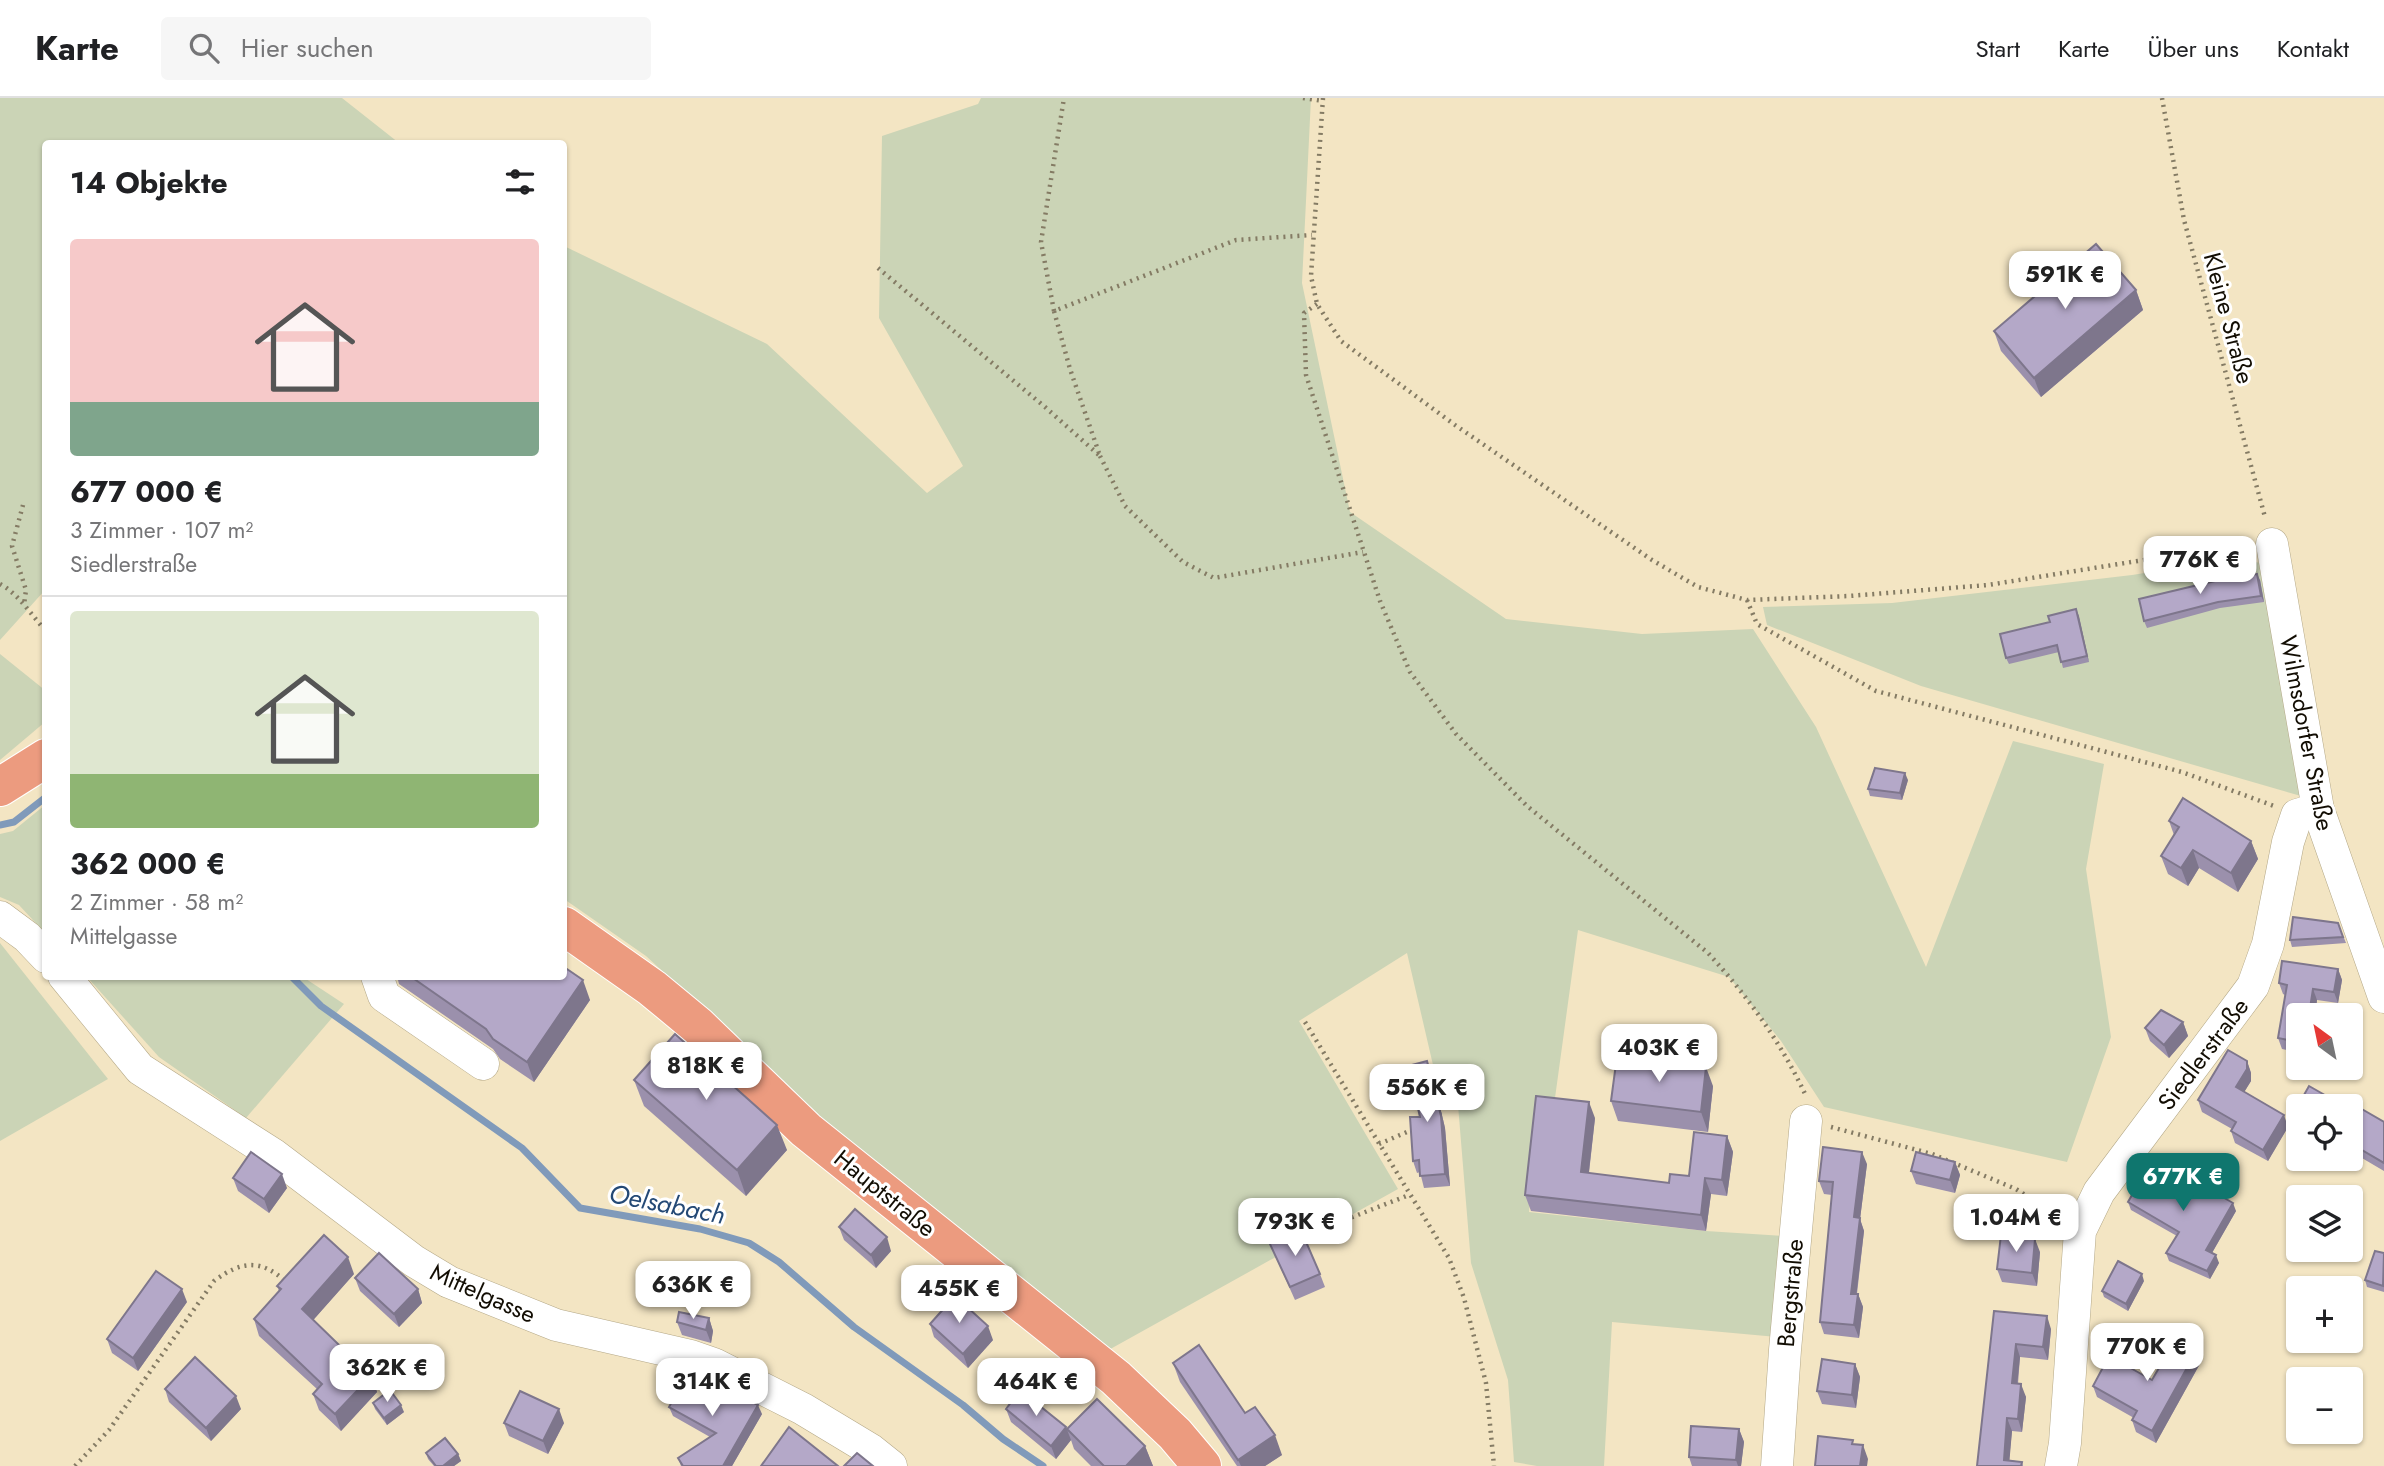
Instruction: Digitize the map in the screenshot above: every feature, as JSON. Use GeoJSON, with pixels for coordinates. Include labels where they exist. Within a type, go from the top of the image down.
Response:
{"type":"FeatureCollection","features":[{"type":"Feature","properties":{"kind":"main road"},"geometry":{"type":"LineString","coordinates":[[0,787],[42,761]]}},
{"type":"Feature","properties":{"kind":"main road","name":"Hauptstraße"},"geometry":{"type":"LineString","coordinates":[[567,928],[698,1026],[806,1130],[841,1168],[1116,1378],[1175,1434],[1202,1466]]}},
{"type":"Feature","properties":{"kind":"street","name":"Wilmsdorfer Straße"},"geometry":{"type":"LineString","coordinates":[[2272,544],[2308,812],[2384,997]]}},
{"type":"Feature","properties":{"kind":"street","name":"Siedlerstraße"},"geometry":{"type":"LineString","coordinates":[[2061,1466],[2080,1231],[2099,1192],[2253,986],[2268,944],[2288,842],[2308,812]]}},
{"type":"Feature","properties":{"kind":"street"},"geometry":{"type":"LineString","coordinates":[[0,917],[27,937],[42,953]]}},
{"type":"Feature","properties":{"kind":"street","name":"Mittelgasse"},"geometry":{"type":"LineString","coordinates":[[67,980],[140,1069],[274,1155],[414,1261],[499,1303],[556,1325],[691,1356],[714,1364],[803,1409],[871,1450],[891,1466]]}},
{"type":"Feature","properties":{"kind":"street"},"geometry":{"type":"LineString","coordinates":[[378,980],[384,996],[483,1065]]}},
{"type":"Feature","properties":{"kind":"street","name":"Bergstraße"},"geometry":{"type":"LineString","coordinates":[[1777,1466],[1805,1121]]}},
{"type":"Feature","properties":{"kind":"path"},"geometry":{"type":"LineString","coordinates":[[1064,98],[1041,242],[1054,311],[1070,369],[1100,456],[1125,506],[1183,562],[1214,578],[1363,552]]}},
{"type":"Feature","properties":{"kind":"path"},"geometry":{"type":"LineString","coordinates":[[1303,98],[1322,99],[1311,276],[1317,304],[1341,341],[1455,425],[1619,538],[1698,587],[1747,600],[1849,596],[1988,585],[2206,550],[2272,544]]}},
{"type":"Feature","properties":{"kind":"path","name":"Kleine Straße"},"geometry":{"type":"LineString","coordinates":[[2162,98],[2184,220],[2272,544]]}},
{"type":"Feature","properties":{"kind":"path"},"geometry":{"type":"LineString","coordinates":[[1054,311],[1236,240],[1312,235]]}},
{"type":"Feature","properties":{"kind":"path"},"geometry":{"type":"LineString","coordinates":[[878,268],[1100,456]]}},
{"type":"Feature","properties":{"kind":"path"},"geometry":{"type":"LineString","coordinates":[[1317,304],[1304,313],[1306,375],[1363,552],[1410,672],[1456,734],[1528,806],[1708,953],[1729,977],[1794,1071],[1806,1098],[1805,1121],[1932,1154],[2016,1189],[2080,1231]]}},
{"type":"Feature","properties":{"kind":"path"},"geometry":{"type":"LineString","coordinates":[[23,505],[12,546],[26,590],[24,605]]}},
{"type":"Feature","properties":{"kind":"path"},"geometry":{"type":"LineString","coordinates":[[0,584],[8,588],[42,627]]}},
{"type":"Feature","properties":{"kind":"path"},"geometry":{"type":"LineString","coordinates":[[1747,600],[1757,624],[1876,691],[2182,772],[2308,812]]}},
{"type":"Feature","properties":{"kind":"path"},"geometry":{"type":"LineString","coordinates":[[1305,1021],[1448,1258],[1464,1298],[1486,1383],[1494,1466]]}},
{"type":"Feature","properties":{"kind":"path"},"geometry":{"type":"LineString","coordinates":[[1379,1144],[1415,1129]]}},
{"type":"Feature","properties":{"kind":"path"},"geometry":{"type":"LineString","coordinates":[[1319,1230],[1410,1195]]}},
{"type":"Feature","properties":{"kind":"path"},"geometry":{"type":"LineString","coordinates":[[75,1466],[109,1430],[214,1281],[230,1270],[251,1264],[266,1267],[294,1290]]}},
{"type":"Feature","properties":{"kind":"green space"},"geometry":{"type":"Polygon","coordinates":[[[0,98],[342,98],[395,140],[42,140],[42,593],[0,640],[0,98]]]}},
{"type":"Feature","properties":{"kind":"green space"},"geometry":{"type":"Polygon","coordinates":[[[981,98],[1311,98],[1302,283],[1350,512],[1506,619],[1642,634],[1753,629],[1816,727],[1926,967],[2013,741],[2104,764],[2086,869],[2111,1037],[2067,1162],[1824,1107],[1781,1041],[1729,977],[1578,930],[1555,1098],[1539,1100],[1529,1212],[1706,1231],[1784,1236],[1777,1337],[1612,1322],[1604,1466],[1537,1466],[1514,1462],[1508,1380],[1471,1263],[1458,1105],[1443,1108],[1407,953],[1299,1021],[1398,1189],[1105,1352],[800,1108],[749,1051],[646,956],[567,901],[567,247],[767,344],[927,493],[963,466],[879,318],[882,136],[978,104],[981,98]]]}},
{"type":"Feature","properties":{"kind":"green space"},"geometry":{"type":"Polygon","coordinates":[[[2238,558],[2260,563],[2308,798],[1921,686],[1767,625],[1763,607],[1892,603],[2132,575],[2238,558]]]}},
{"type":"Feature","properties":{"kind":"green space"},"geometry":{"type":"Polygon","coordinates":[[[0,654],[42,688],[42,725],[0,760],[0,654]]]}},
{"type":"Feature","properties":{"kind":"green space"},"geometry":{"type":"Polygon","coordinates":[[[42,807],[42,930],[19,905],[0,897],[0,834],[13,831],[42,807]]]}},
{"type":"Feature","properties":{"kind":"green space"},"geometry":{"type":"Polygon","coordinates":[[[0,943],[108,1079],[0,1141],[0,943]]]}},
{"type":"Feature","properties":{"kind":"green space"},"geometry":{"type":"Polygon","coordinates":[[[90,980],[308,980],[344,1004],[246,1118],[159,1057],[90,980]]]}},
{"type":"Feature","properties":{"kind":"building"},"geometry":{"type":"Polygon","coordinates":[[[2096,244],[2136,290],[2034,378],[1994,331],[2096,244]]]}},
{"type":"Feature","properties":{"kind":"building"},"geometry":{"type":"Polygon","coordinates":[[[2257,574],[2261,596],[2218,602],[2144,621],[2139,599],[2236,576],[2257,574]]]}},
{"type":"Feature","properties":{"kind":"building"},"geometry":{"type":"Polygon","coordinates":[[[2076,609],[2087,656],[2061,662],[2057,645],[2006,658],[2000,634],[2050,622],[2048,616],[2076,609]]]}},
{"type":"Feature","properties":{"kind":"building"},"geometry":{"type":"Polygon","coordinates":[[[1875,768],[1905,773],[1900,793],[1868,789],[1875,768]]]}},
{"type":"Feature","properties":{"kind":"building"},"geometry":{"type":"Polygon","coordinates":[[[2183,798],[2251,841],[2231,873],[2193,850],[2181,868],[2161,856],[2179,827],[2169,821],[2183,798]]]}},
{"type":"Feature","properties":{"kind":"building"},"geometry":{"type":"Polygon","coordinates":[[[2293,917],[2338,923],[2343,937],[2290,940],[2293,917]]]}},
{"type":"Feature","properties":{"kind":"building"},"geometry":{"type":"Polygon","coordinates":[[[2282,961],[2338,969],[2334,992],[2313,989],[2311,1003],[2286,1003],[2286,1040],[2278,1038],[2287,985],[2279,983],[2282,961]]]}},
{"type":"Feature","properties":{"kind":"building"},"geometry":{"type":"Polygon","coordinates":[[[567,969],[583,980],[527,1062],[493,1039],[486,1029],[416,980],[567,980],[567,969]]]}},
{"type":"Feature","properties":{"kind":"building"},"geometry":{"type":"Polygon","coordinates":[[[2161,1010],[2183,1022],[2164,1045],[2145,1028],[2161,1010]]]}},
{"type":"Feature","properties":{"kind":"building"},"geometry":{"type":"Polygon","coordinates":[[[675,1034],[777,1125],[737,1170],[634,1080],[675,1034]]]}},
{"type":"Feature","properties":{"kind":"building"},"geometry":{"type":"Polygon","coordinates":[[[2228,1050],[2247,1061],[2247,1069],[2236,1087],[2284,1115],[2263,1150],[2231,1131],[2236,1122],[2198,1100],[2228,1050]]]}},
{"type":"Feature","properties":{"kind":"building"},"geometry":{"type":"Polygon","coordinates":[[[1617,1056],[1706,1067],[1701,1112],[1611,1101],[1617,1056]]]}},
{"type":"Feature","properties":{"kind":"building"},"geometry":{"type":"Polygon","coordinates":[[[1427,1061],[1441,1116],[1445,1174],[1420,1176],[1419,1160],[1413,1161],[1410,1117],[1420,1117],[1408,1066],[1427,1061]]]}},
{"type":"Feature","properties":{"kind":"building"},"geometry":{"type":"Polygon","coordinates":[[[2309,1086],[2323,1094],[2305,1094],[2309,1086]]]}},
{"type":"Feature","properties":{"kind":"building"},"geometry":{"type":"Polygon","coordinates":[[[1536,1096],[1589,1102],[1581,1172],[1669,1183],[1670,1174],[1689,1176],[1694,1132],[1727,1136],[1722,1180],[1705,1178],[1701,1215],[1525,1195],[1536,1096]]]}},
{"type":"Feature","properties":{"kind":"building"},"geometry":{"type":"Polygon","coordinates":[[[2363,1110],[2384,1122],[2384,1163],[2363,1151],[2363,1110]]]}},
{"type":"Feature","properties":{"kind":"building"},"geometry":{"type":"Polygon","coordinates":[[[1823,1147],[1862,1152],[1854,1217],[1860,1218],[1851,1294],[1858,1294],[1854,1325],[1820,1322],[1833,1182],[1819,1181],[1823,1147]]]}},
{"type":"Feature","properties":{"kind":"building"},"geometry":{"type":"Polygon","coordinates":[[[251,1152],[282,1174],[264,1199],[233,1178],[251,1152]]]}},
{"type":"Feature","properties":{"kind":"building"},"geometry":{"type":"Polygon","coordinates":[[[1916,1152],[1955,1162],[1950,1180],[1911,1171],[1916,1152]]]}},
{"type":"Feature","properties":{"kind":"building"},"geometry":{"type":"Polygon","coordinates":[[[2151,1162],[2182,1180],[2184,1175],[2233,1203],[2206,1250],[2216,1255],[2207,1271],[2166,1253],[2179,1232],[2128,1202],[2151,1162]]]}},
{"type":"Feature","properties":{"kind":"building"},"geometry":{"type":"Polygon","coordinates":[[[855,1209],[887,1237],[871,1255],[839,1227],[855,1209]]]}},
{"type":"Feature","properties":{"kind":"building"},"geometry":{"type":"Polygon","coordinates":[[[1300,1228],[1320,1274],[1290,1287],[1269,1242],[1300,1228]]]}},
{"type":"Feature","properties":{"kind":"building"},"geometry":{"type":"Polygon","coordinates":[[[324,1235],[348,1257],[302,1309],[371,1376],[335,1414],[313,1394],[322,1384],[254,1319],[281,1289],[277,1286],[324,1235]]]}},
{"type":"Feature","properties":{"kind":"building"},"geometry":{"type":"Polygon","coordinates":[[[2001,1235],[2035,1239],[2032,1273],[1997,1269],[2001,1235]]]}},
{"type":"Feature","properties":{"kind":"building"},"geometry":{"type":"Polygon","coordinates":[[[2375,1251],[2384,1253],[2383,1286],[2365,1280],[2375,1251]]]}},
{"type":"Feature","properties":{"kind":"building"},"geometry":{"type":"Polygon","coordinates":[[[379,1253],[418,1289],[394,1314],[355,1278],[379,1253]]]}},
{"type":"Feature","properties":{"kind":"building"},"geometry":{"type":"Polygon","coordinates":[[[2118,1261],[2142,1274],[2126,1304],[2102,1291],[2118,1261]]]}},
{"type":"Feature","properties":{"kind":"building"},"geometry":{"type":"Polygon","coordinates":[[[156,1271],[182,1289],[133,1358],[107,1339],[156,1271]]]}},
{"type":"Feature","properties":{"kind":"building"},"geometry":{"type":"Polygon","coordinates":[[[955,1296],[988,1326],[963,1354],[930,1324],[955,1296]]]}},
{"type":"Feature","properties":{"kind":"building"},"geometry":{"type":"Polygon","coordinates":[[[1994,1311],[2047,1316],[2043,1347],[2016,1344],[2012,1383],[2021,1384],[2018,1419],[2007,1418],[2004,1460],[2022,1462],[2021,1466],[1977,1466],[1994,1311]]]}},
{"type":"Feature","properties":{"kind":"building"},"geometry":{"type":"Polygon","coordinates":[[[679,1312],[709,1318],[706,1330],[677,1322],[679,1312]]]}},
{"type":"Feature","properties":{"kind":"building"},"geometry":{"type":"Polygon","coordinates":[[[2177,1337],[2198,1348],[2152,1431],[2132,1420],[2137,1411],[2093,1386],[2109,1356],[2152,1380],[2177,1337]]]}},
{"type":"Feature","properties":{"kind":"building"},"geometry":{"type":"Polygon","coordinates":[[[1199,1345],[1245,1413],[1255,1407],[1275,1435],[1238,1460],[1173,1363],[1199,1345]]]}},
{"type":"Feature","properties":{"kind":"building"},"geometry":{"type":"Polygon","coordinates":[[[195,1357],[236,1396],[206,1428],[165,1389],[195,1357]]]}},
{"type":"Feature","properties":{"kind":"building"},"geometry":{"type":"Polygon","coordinates":[[[1822,1359],[1855,1364],[1852,1395],[1817,1391],[1822,1359]]]}},
{"type":"Feature","properties":{"kind":"building"},"geometry":{"type":"Polygon","coordinates":[[[690,1369],[758,1405],[723,1466],[683,1466],[678,1458],[716,1433],[669,1407],[690,1369]]]}},
{"type":"Feature","properties":{"kind":"building"},"geometry":{"type":"Polygon","coordinates":[[[390,1390],[401,1405],[384,1418],[373,1403],[390,1390]]]}},
{"type":"Feature","properties":{"kind":"building"},"geometry":{"type":"Polygon","coordinates":[[[1020,1390],[1066,1427],[1051,1446],[1006,1409],[1020,1390]]]}},
{"type":"Feature","properties":{"kind":"building"},"geometry":{"type":"Polygon","coordinates":[[[520,1391],[559,1409],[543,1441],[504,1423],[520,1391]]]}},
{"type":"Feature","properties":{"kind":"building"},"geometry":{"type":"Polygon","coordinates":[[[1097,1399],[1145,1446],[1126,1466],[1104,1466],[1067,1429],[1097,1399]]]}},
{"type":"Feature","properties":{"kind":"building"},"geometry":{"type":"Polygon","coordinates":[[[1691,1426],[1739,1429],[1736,1460],[1689,1457],[1691,1426]]]}},
{"type":"Feature","properties":{"kind":"building"},"geometry":{"type":"Polygon","coordinates":[[[789,1427],[838,1466],[761,1466],[789,1427]]]}},
{"type":"Feature","properties":{"kind":"building"},"geometry":{"type":"Polygon","coordinates":[[[1818,1436],[1853,1440],[1852,1444],[1863,1445],[1860,1466],[1815,1466],[1818,1436]]]}},
{"type":"Feature","properties":{"kind":"building"},"geometry":{"type":"Polygon","coordinates":[[[445,1438],[458,1454],[443,1466],[436,1466],[426,1453],[445,1438]]]}},
{"type":"Feature","properties":{"kind":"building"},"geometry":{"type":"Polygon","coordinates":[[[857,1453],[873,1466],[844,1466],[857,1453]]]}},
{"type":"Feature","properties":{"kind":"waterway","name":"Oelsabach"},"geometry":{"type":"LineString","coordinates":[[0,825],[14,822],[42,800]]}},
{"type":"Feature","properties":{"kind":"waterway","name":"Oelsabach"},"geometry":{"type":"LineString","coordinates":[[295,980],[321,1006],[522,1148],[580,1208],[700,1229],[749,1243],[779,1262],[854,1327],[1043,1466]]}}]}
